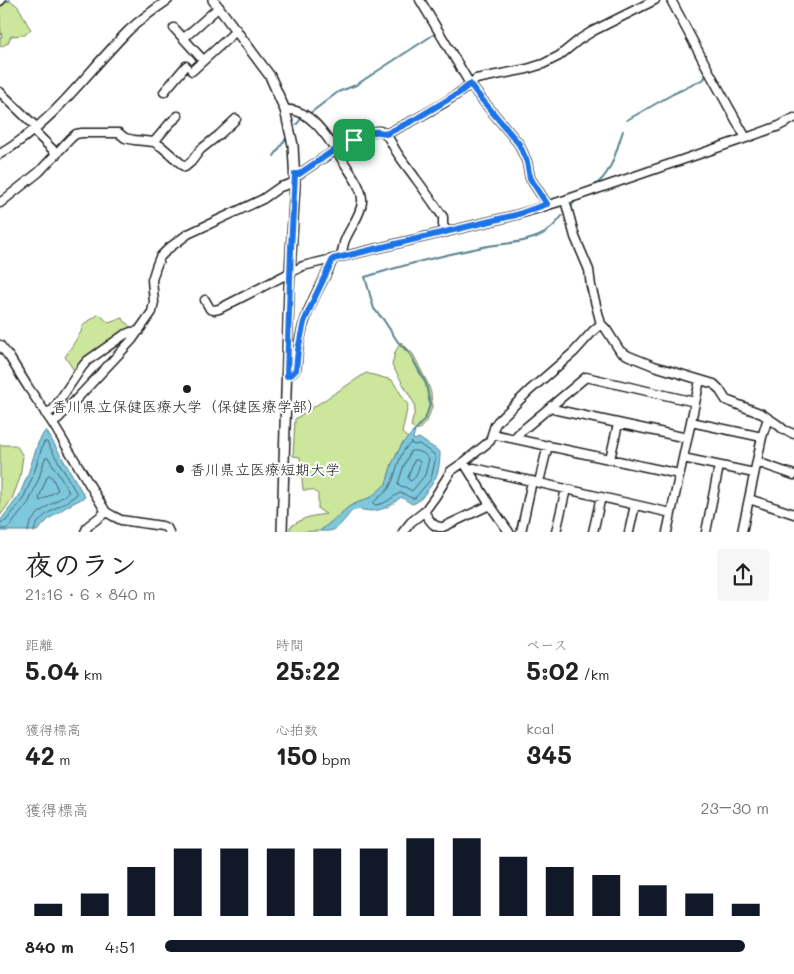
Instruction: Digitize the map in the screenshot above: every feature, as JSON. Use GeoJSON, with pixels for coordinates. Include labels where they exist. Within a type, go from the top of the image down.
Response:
{"type":"FeatureCollection","features":[{"type":"Feature","properties":{"kind":"main road"},"geometry":{"type":"LineString","coordinates":[[216,4],[270,76],[285,110],[292,134],[295,184],[290,272],[282,532]]}},
{"type":"Feature","properties":{"kind":"street"},"geometry":{"type":"LineString","coordinates":[[0,154],[16,145],[35,129],[130,30],[168,0]]}},
{"type":"Feature","properties":{"kind":"street"},"geometry":{"type":"LineString","coordinates":[[420,0],[470,84],[519,144],[527,162],[530,178],[547,204]]}},
{"type":"Feature","properties":{"kind":"street"},"geometry":{"type":"LineString","coordinates":[[386,134],[459,93],[476,79],[543,64],[559,56],[593,31],[655,0]]}},
{"type":"Feature","properties":{"kind":"street"},"geometry":{"type":"LineString","coordinates":[[672,0],[746,138]]}},
{"type":"Feature","properties":{"kind":"street"},"geometry":{"type":"LineString","coordinates":[[184,38],[216,4]]}},
{"type":"Feature","properties":{"kind":"street"},"geometry":{"type":"LineString","coordinates":[[174,28],[203,60]]}},
{"type":"Feature","properties":{"kind":"street"},"geometry":{"type":"LineString","coordinates":[[164,92],[237,30]]}},
{"type":"Feature","properties":{"kind":"street"},"geometry":{"type":"LineString","coordinates":[[0,92],[57,154]]}},
{"type":"Feature","properties":{"kind":"street"},"geometry":{"type":"LineString","coordinates":[[285,110],[292,109],[304,114],[328,138],[358,186],[362,202],[359,212],[304,322],[296,370],[287,376]]}},
{"type":"Feature","properties":{"kind":"street"},"geometry":{"type":"LineString","coordinates":[[154,142],[178,116]]}},
{"type":"Feature","properties":{"kind":"street"},"geometry":{"type":"LineString","coordinates":[[205,300],[210,309],[219,309],[303,266],[516,215],[746,138],[779,126],[794,118]]}},
{"type":"Feature","properties":{"kind":"street"},"geometry":{"type":"LineString","coordinates":[[0,203],[39,172],[76,134],[119,132],[125,138],[154,142],[184,167],[191,162],[200,150],[236,119]]}},
{"type":"Feature","properties":{"kind":"street"},"geometry":{"type":"LineString","coordinates":[[295,174],[299,174],[336,150],[376,131],[381,131],[386,134],[397,154],[444,217],[443,225],[447,232]]}},
{"type":"Feature","properties":{"kind":"street"},"geometry":{"type":"LineString","coordinates":[[53,424],[132,340],[152,312],[154,302],[152,280],[160,257],[169,248],[188,234],[263,199],[280,187],[295,184]]}},
{"type":"Feature","properties":{"kind":"street"},"geometry":{"type":"LineString","coordinates":[[564,200],[575,237],[589,270],[591,286],[601,324],[620,351],[654,366],[714,384],[730,403],[747,408],[768,418],[784,430],[794,434]]}},
{"type":"Feature","properties":{"kind":"street"},"geometry":{"type":"LineString","coordinates":[[403,532],[411,522],[424,512],[436,497],[451,471],[466,466],[490,441],[498,421],[574,352],[601,324]]}},
{"type":"Feature","properties":{"kind":"street"},"geometry":{"type":"LineString","coordinates":[[45,412],[53,410],[87,361],[124,335],[138,331]]}},
{"type":"Feature","properties":{"kind":"street"},"geometry":{"type":"LineString","coordinates":[[0,345],[53,424],[106,512],[121,520],[162,526],[167,528],[169,532]]}},
{"type":"Feature","properties":{"kind":"street"},"geometry":{"type":"LineString","coordinates":[[516,439],[518,434],[586,377],[695,402]]}},
{"type":"Feature","properties":{"kind":"street"},"geometry":{"type":"LineString","coordinates":[[667,532],[700,380]]}},
{"type":"Feature","properties":{"kind":"street"},"geometry":{"type":"LineString","coordinates":[[552,406],[557,410],[687,438]]}},
{"type":"Feature","properties":{"kind":"street"},"geometry":{"type":"LineString","coordinates":[[742,532],[762,437],[768,418]]}},
{"type":"Feature","properties":{"kind":"street"},"geometry":{"type":"LineString","coordinates":[[690,422],[762,437]]}},
{"type":"Feature","properties":{"kind":"street"},"geometry":{"type":"LineString","coordinates":[[610,459],[618,424]]}},
{"type":"Feature","properties":{"kind":"street"},"geometry":{"type":"LineString","coordinates":[[492,434],[679,474]]}},
{"type":"Feature","properties":{"kind":"street"},"geometry":{"type":"LineString","coordinates":[[521,532],[548,445]]}},
{"type":"Feature","properties":{"kind":"street"},"geometry":{"type":"LineString","coordinates":[[683,458],[754,473]]}},
{"type":"Feature","properties":{"kind":"street"},"geometry":{"type":"LineString","coordinates":[[757,462],[794,475]]}},
{"type":"Feature","properties":{"kind":"street"},"geometry":{"type":"LineString","coordinates":[[466,466],[671,513]]}},
{"type":"Feature","properties":{"kind":"street"},"geometry":{"type":"LineString","coordinates":[[466,466],[508,532]]}},
{"type":"Feature","properties":{"kind":"street"},"geometry":{"type":"LineString","coordinates":[[706,532],[720,466]]}},
{"type":"Feature","properties":{"kind":"street"},"geometry":{"type":"LineString","coordinates":[[556,532],[566,489]]}},
{"type":"Feature","properties":{"kind":"street"},"geometry":{"type":"LineString","coordinates":[[593,532],[601,497]]}},
{"type":"Feature","properties":{"kind":"street"},"geometry":{"type":"LineString","coordinates":[[749,499],[794,514]]}},
{"type":"Feature","properties":{"kind":"street"},"geometry":{"type":"LineString","coordinates":[[424,512],[431,528],[444,526],[490,505]]}},
{"type":"Feature","properties":{"kind":"street"},"geometry":{"type":"LineString","coordinates":[[629,532],[635,505]]}},
{"type":"Feature","properties":{"kind":"street"},"geometry":{"type":"LineString","coordinates":[[85,532],[88,526],[106,512]]}},
{"type":"Feature","properties":{"kind":"green space"},"geometry":{"type":"Polygon","coordinates":[[[4,1],[12,2],[21,10],[31,29],[25,35],[11,36],[8,43],[0,47],[0,38],[2,37],[0,3],[4,1]]]}},
{"type":"Feature","properties":{"kind":"green space"},"geometry":{"type":"Polygon","coordinates":[[[99,314],[109,323],[122,318],[132,329],[119,347],[114,345],[75,372],[65,357],[81,332],[83,325],[99,314]]]}},
{"type":"Feature","properties":{"kind":"green space"},"geometry":{"type":"Polygon","coordinates":[[[401,342],[413,354],[431,393],[432,407],[428,419],[418,431],[411,426],[415,410],[414,403],[392,365],[395,352],[401,342]]]}},
{"type":"Feature","properties":{"kind":"green space"},"geometry":{"type":"Polygon","coordinates":[[[366,373],[392,380],[408,405],[402,433],[408,438],[402,444],[392,464],[386,484],[381,490],[371,497],[350,506],[320,531],[290,532],[290,527],[304,519],[326,514],[318,509],[318,494],[313,490],[303,490],[300,457],[293,456],[295,419],[366,373]]]}},
{"type":"Feature","properties":{"kind":"green space"},"geometry":{"type":"Polygon","coordinates":[[[0,445],[16,445],[23,456],[20,478],[12,499],[0,516],[0,445]]]}},
{"type":"Feature","properties":{"kind":"water"},"geometry":{"type":"Polygon","coordinates":[[[46,430],[85,497],[49,519],[37,531],[0,531],[0,521],[19,496],[38,443],[46,430]]]}},
{"type":"Feature","properties":{"kind":"water"},"geometry":{"type":"Polygon","coordinates":[[[413,432],[415,433],[414,440],[419,438],[440,452],[437,473],[433,483],[422,498],[412,504],[401,497],[391,505],[380,510],[354,510],[335,529],[320,531],[350,506],[371,497],[386,484],[392,464],[402,444],[413,432]]]}},
{"type":"Feature","properties":{"kind":"waterway"},"geometry":{"type":"LineString","coordinates":[[0,5],[9,0]]}},
{"type":"Feature","properties":{"kind":"waterway"},"geometry":{"type":"LineString","coordinates":[[627,120],[704,79],[706,75],[667,1]]}},
{"type":"Feature","properties":{"kind":"waterway"},"geometry":{"type":"LineString","coordinates":[[309,114],[338,92],[356,85],[436,33]]}},
{"type":"Feature","properties":{"kind":"waterway"},"geometry":{"type":"LineString","coordinates":[[297,124],[304,118]]}},
{"type":"Feature","properties":{"kind":"waterway"},"geometry":{"type":"LineString","coordinates":[[586,189],[595,185],[608,170],[623,131]]}},
{"type":"Feature","properties":{"kind":"waterway"},"geometry":{"type":"LineString","coordinates":[[274,156],[287,137]]}},
{"type":"Feature","properties":{"kind":"waterway"},"geometry":{"type":"LineString","coordinates":[[570,208],[576,200]]}},
{"type":"Feature","properties":{"kind":"waterway"},"geometry":{"type":"LineString","coordinates":[[414,432],[426,417],[430,404],[426,384],[410,354],[398,342],[374,309],[365,277],[453,253],[532,239],[549,230],[562,216]]}},
{"type":"Feature","properties":{"kind":"place","name":"香川県立保健医療大学（保健医療学部）"},"geometry":{"type":"Point","coordinates":[187,389]}},
{"type":"Feature","properties":{"kind":"place","name":"香川県立医療短期大学"},"geometry":{"type":"Point","coordinates":[180,469]}},
{"type":"Feature","properties":{"kind":"route"},"geometry":{"type":"LineString","coordinates":[[470,84],[519,144],[527,162],[530,178],[547,204],[516,215],[333,259],[304,322],[296,370],[287,376],[295,174],[299,174],[330,153],[354,140],[376,131],[386,134],[414,120],[459,93],[470,84]]}}]}
